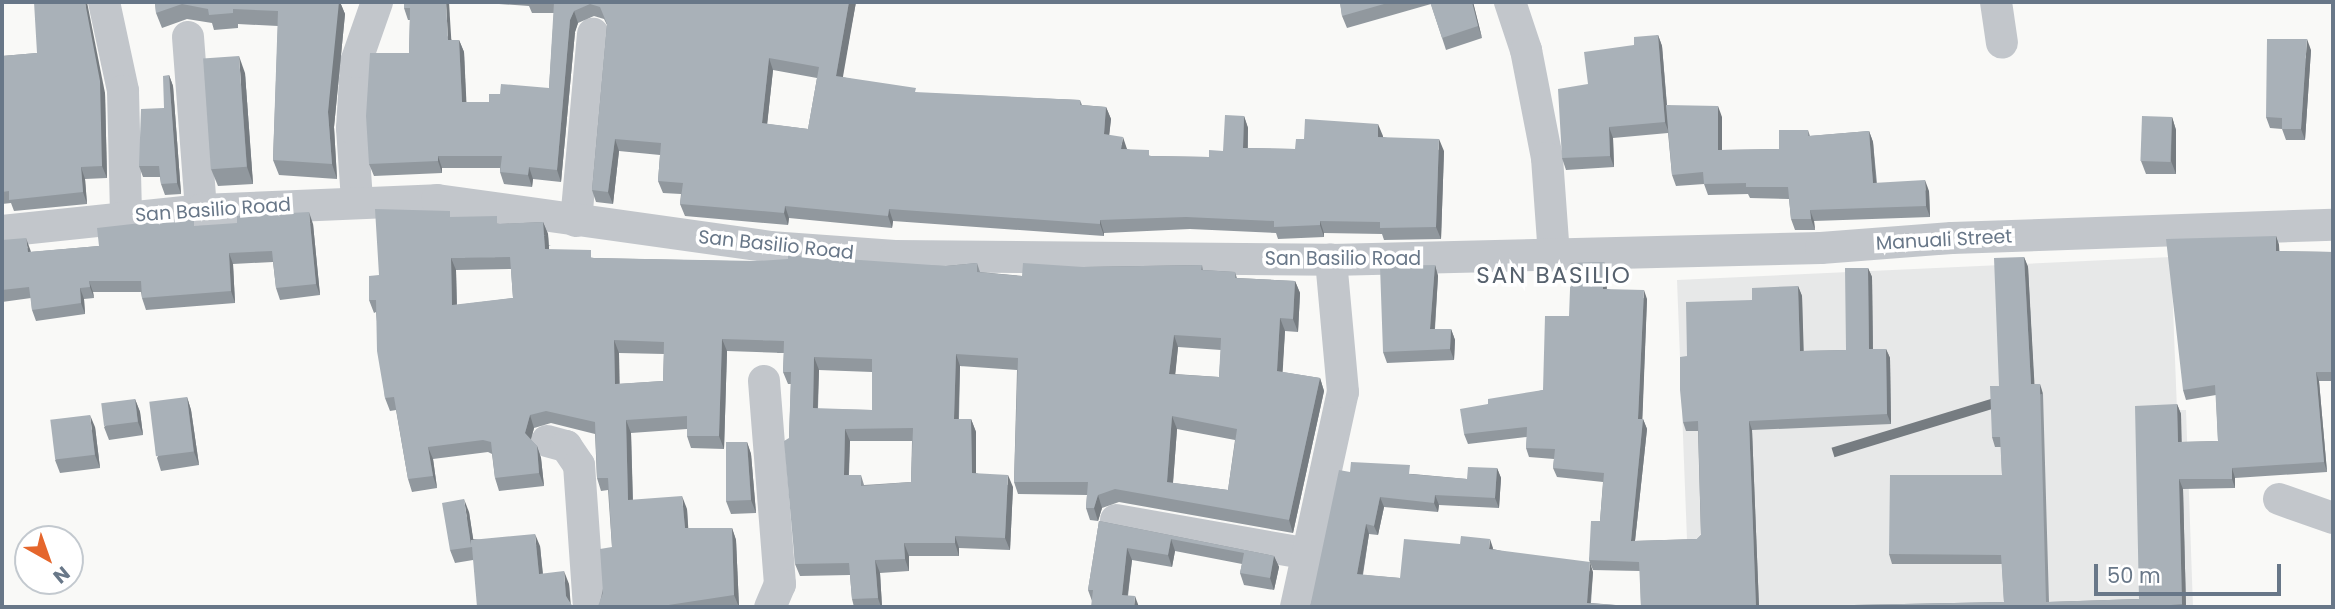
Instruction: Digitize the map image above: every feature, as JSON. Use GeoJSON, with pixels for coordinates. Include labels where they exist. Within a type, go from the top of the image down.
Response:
{"type":"FeatureCollection","features":[{"type":"Feature","properties":{"kind":"street"},"geometry":{"type":"LineString","coordinates":[[104,2],[123,92],[126,216]]}},
{"type":"Feature","properties":{"kind":"street"},"geometry":{"type":"LineString","coordinates":[[357,200],[352,128],[356,62],[377,2]]}},
{"type":"Feature","properties":{"kind":"street"},"geometry":{"type":"LineString","coordinates":[[1510,2],[1526,50],[1547,159],[1555,256]]}},
{"type":"Feature","properties":{"kind":"street"},"geometry":{"type":"LineString","coordinates":[[1996,2],[2002,43]]}},
{"type":"Feature","properties":{"kind":"street"},"geometry":{"type":"LineString","coordinates":[[576,221],[593,34]]}},
{"type":"Feature","properties":{"kind":"street"},"geometry":{"type":"LineString","coordinates":[[188,37],[201,210]]}},
{"type":"Feature","properties":{"kind":"street","name":"San Basilio Road"},"geometry":{"type":"LineString","coordinates":[[2,231],[201,210],[357,200],[438,200],[770,247],[895,256],[1331,260],[1555,256]]}},
{"type":"Feature","properties":{"kind":"street","name":"Manuali Street"},"geometry":{"type":"LineString","coordinates":[[1555,256],[2333,225]]}},
{"type":"Feature","properties":{"kind":"street"},"geometry":{"type":"LineString","coordinates":[[1296,607],[1343,392],[1331,260]]}},
{"type":"Feature","properties":{"kind":"street"},"geometry":{"type":"LineString","coordinates":[[764,381],[780,584],[770,607]]}},
{"type":"Feature","properties":{"kind":"street"},"geometry":{"type":"LineString","coordinates":[[547,441],[566,446],[579,465],[589,607]]}},
{"type":"Feature","properties":{"kind":"street"},"geometry":{"type":"LineString","coordinates":[[2280,499],[2333,518]]}},
{"type":"Feature","properties":{"kind":"street"},"geometry":{"type":"LineString","coordinates":[[1116,520],[1308,554]]}},
{"type":"Feature","properties":{"kind":"shaded area"},"geometry":{"type":"Polygon","coordinates":[[[2171,257],[2177,410],[2186,410],[2193,607],[1643,607],[1687,540],[1677,280],[2171,257]]]}},
{"type":"Feature","properties":{"kind":"building"},"geometry":{"type":"Polygon","coordinates":[[[34,2],[85,2],[100,81],[102,166],[81,167],[83,192],[9,200],[9,191],[2,192],[2,56],[37,53],[34,2]]]}},
{"type":"Feature","properties":{"kind":"building"},"geometry":{"type":"Polygon","coordinates":[[[155,2],[339,2],[328,112],[332,164],[273,160],[278,11],[233,9],[233,13],[209,15],[208,9],[182,4],[156,13],[155,2]]]}},
{"type":"Feature","properties":{"kind":"building"},"geometry":{"type":"Polygon","coordinates":[[[404,2],[446,2],[448,40],[459,40],[462,102],[489,102],[489,94],[500,94],[501,84],[549,88],[554,2],[849,2],[836,76],[916,88],[915,92],[1080,100],[1080,105],[1106,107],[1104,134],[1123,137],[1121,149],[1149,150],[1149,156],[1209,157],[1209,150],[1223,151],[1225,115],[1244,116],[1243,148],[1295,149],[1296,139],[1304,139],[1305,119],[1378,124],[1378,137],[1439,139],[1436,227],[1380,228],[1380,222],[1320,221],[1320,225],[1274,227],[1274,221],[1186,217],[1100,220],[1100,224],[889,209],[888,216],[785,206],[784,213],[680,204],[683,183],[658,181],[661,143],[615,139],[608,192],[592,190],[607,24],[600,7],[590,4],[574,11],[570,20],[557,170],[529,167],[528,175],[500,172],[502,156],[438,156],[438,161],[369,164],[366,116],[370,53],[409,53],[410,8],[404,8],[404,2]],[[769,58],[762,123],[808,129],[819,67],[769,58]]]}},
{"type":"Feature","properties":{"kind":"building"},"geometry":{"type":"Polygon","coordinates":[[[1340,2],[1391,2],[1342,16],[1340,2]]]}},
{"type":"Feature","properties":{"kind":"building"},"geometry":{"type":"Polygon","coordinates":[[[1430,2],[1472,2],[1478,26],[1442,38],[1430,2]]]}},
{"type":"Feature","properties":{"kind":"building"},"geometry":{"type":"Polygon","coordinates":[[[1658,35],[1665,122],[1609,127],[1610,156],[1562,158],[1558,89],[1588,84],[1584,52],[1634,45],[1634,37],[1658,35]]]}},
{"type":"Feature","properties":{"kind":"building"},"geometry":{"type":"Polygon","coordinates":[[[2267,39],[2307,39],[2301,129],[2282,129],[2282,118],[2266,117],[2267,39]]]}},
{"type":"Feature","properties":{"kind":"building"},"geometry":{"type":"Polygon","coordinates":[[[239,56],[247,167],[211,169],[203,59],[239,56]]]}},
{"type":"Feature","properties":{"kind":"building"},"geometry":{"type":"Polygon","coordinates":[[[169,75],[177,183],[161,184],[159,166],[139,166],[141,109],[164,108],[163,76],[169,75]]]}},
{"type":"Feature","properties":{"kind":"building"},"geometry":{"type":"Polygon","coordinates":[[[1666,105],[1718,106],[1718,150],[1779,149],[1779,130],[1808,130],[1808,136],[1869,131],[1873,183],[1925,180],[1926,206],[1810,210],[1811,219],[1791,219],[1788,187],[1746,187],[1746,183],[1704,184],[1703,172],[1672,175],[1666,105]]]}},
{"type":"Feature","properties":{"kind":"building"},"geometry":{"type":"Polygon","coordinates":[[[2142,116],[2172,117],[2170,162],[2140,161],[2142,116]]]}},
{"type":"Feature","properties":{"kind":"building"},"geometry":{"type":"Polygon","coordinates":[[[375,209],[450,211],[450,217],[497,216],[497,224],[543,222],[545,249],[591,250],[591,258],[756,261],[788,259],[788,255],[946,266],[977,263],[977,272],[1022,276],[1023,263],[1083,267],[1202,265],[1201,270],[1235,272],[1235,278],[1295,281],[1293,319],[1280,318],[1277,371],[1320,378],[1289,520],[1115,489],[1098,495],[1094,508],[1086,508],[1088,482],[1014,482],[1018,358],[956,354],[954,419],[971,419],[972,473],[1008,475],[1005,538],[955,536],[955,543],[904,543],[905,559],[875,560],[878,598],[852,599],[849,563],[795,564],[784,441],[789,438],[791,372],[783,372],[784,341],[722,339],[719,436],[687,436],[687,416],[626,420],[628,500],[682,496],[685,528],[732,528],[734,595],[662,607],[607,607],[598,606],[603,593],[600,549],[612,547],[608,478],[597,478],[595,422],[546,411],[530,415],[525,433],[537,446],[539,473],[495,478],[491,442],[483,440],[428,447],[433,476],[408,479],[394,397],[385,398],[377,351],[376,300],[369,300],[369,276],[379,275],[375,209]],[[510,257],[451,258],[452,305],[513,298],[510,257]],[[1174,335],[1169,374],[1219,377],[1221,338],[1174,335]],[[614,340],[615,384],[663,381],[664,342],[614,340]],[[814,357],[813,408],[872,410],[872,359],[814,357]],[[1172,416],[1167,482],[1228,490],[1237,429],[1172,416]],[[913,428],[845,429],[844,475],[861,475],[861,486],[911,482],[913,428]]]}},
{"type":"Feature","properties":{"kind":"building"},"geometry":{"type":"Polygon","coordinates":[[[309,212],[316,284],[276,288],[272,251],[229,253],[231,291],[142,298],[141,281],[89,281],[90,287],[80,288],[81,303],[32,310],[29,287],[2,290],[2,240],[26,238],[28,252],[99,246],[97,228],[194,217],[194,226],[237,223],[237,216],[309,212]]]}},
{"type":"Feature","properties":{"kind":"building"},"geometry":{"type":"Polygon","coordinates":[[[2276,236],[2276,251],[2333,252],[2333,372],[2316,372],[2324,462],[2232,468],[2232,479],[2179,479],[2182,604],[2171,607],[1756,607],[2004,602],[2001,555],[1889,554],[1890,475],[2002,475],[2000,437],[1992,437],[1990,386],[1999,386],[1994,258],[2024,257],[2031,384],[2040,384],[2046,602],[2139,599],[2135,406],[2177,404],[2178,442],[2218,441],[2215,385],[2183,390],[2166,239],[2276,236]]]}},
{"type":"Feature","properties":{"kind":"building"},"geometry":{"type":"Polygon","coordinates":[[[1604,262],[1603,289],[1644,290],[1638,419],[1643,419],[1631,541],[1697,539],[1701,535],[1698,421],[1683,422],[1680,390],[1680,357],[1687,356],[1686,302],[1752,300],[1752,288],[1798,286],[1800,351],[1846,350],[1845,268],[1868,268],[1869,349],[1886,349],[1887,414],[1749,421],[1756,607],[1641,607],[1639,562],[1589,560],[1591,521],[1600,521],[1604,473],[1553,468],[1555,449],[1526,448],[1527,427],[1464,434],[1460,409],[1488,404],[1488,399],[1543,390],[1545,316],[1569,316],[1571,263],[1604,262]]]}},
{"type":"Feature","properties":{"kind":"building"},"geometry":{"type":"Polygon","coordinates":[[[1435,265],[1430,329],[1451,329],[1450,349],[1383,352],[1380,266],[1435,265]]]}},
{"type":"Feature","properties":{"kind":"building"},"geometry":{"type":"Polygon","coordinates":[[[187,397],[194,452],[156,456],[149,402],[187,397]]]}},
{"type":"Feature","properties":{"kind":"building"},"geometry":{"type":"Polygon","coordinates":[[[135,399],[138,422],[104,426],[101,403],[135,399]]]}},
{"type":"Feature","properties":{"kind":"building"},"geometry":{"type":"Polygon","coordinates":[[[90,415],[95,455],[55,460],[50,420],[90,415]]]}},
{"type":"Feature","properties":{"kind":"building"},"geometry":{"type":"Polygon","coordinates":[[[726,442],[747,442],[751,500],[726,501],[726,442]]]}},
{"type":"Feature","properties":{"kind":"building"},"geometry":{"type":"Polygon","coordinates":[[[1351,462],[1410,465],[1409,474],[1467,479],[1468,467],[1497,468],[1495,498],[1435,495],[1434,503],[1380,497],[1374,526],[1366,524],[1357,574],[1400,578],[1404,539],[1460,544],[1461,536],[1490,539],[1489,549],[1590,562],[1587,603],[1641,607],[1310,607],[1339,470],[1350,472],[1351,462]]]}},
{"type":"Feature","properties":{"kind":"building"},"geometry":{"type":"Polygon","coordinates":[[[464,499],[471,545],[471,540],[535,534],[539,574],[564,571],[566,596],[573,607],[477,607],[472,547],[450,550],[442,503],[464,499]]]}},
{"type":"Feature","properties":{"kind":"building"},"geometry":{"type":"Polygon","coordinates":[[[1099,521],[1274,556],[1270,578],[1240,573],[1244,553],[1171,539],[1168,555],[1127,548],[1122,595],[1135,596],[1134,607],[1091,607],[1093,590],[1088,590],[1099,521]]]}},
{"type":"Feature","properties":{"kind":"district","name":"SAN BASILIO"},"geometry":{"type":"Point","coordinates":[1554,275]}}]}
